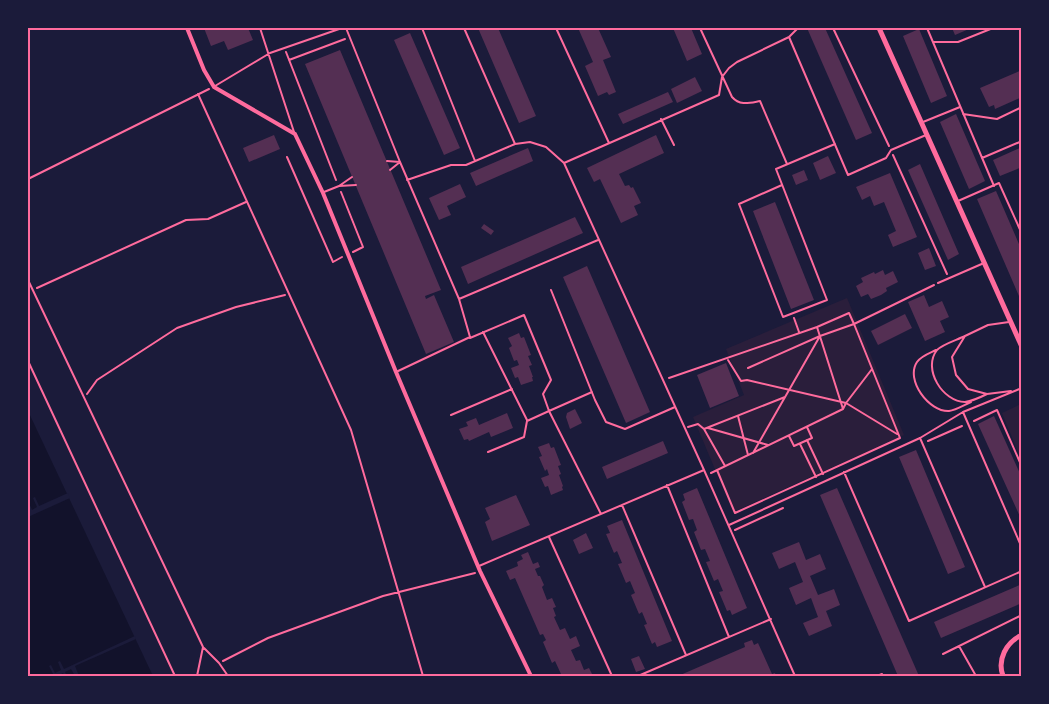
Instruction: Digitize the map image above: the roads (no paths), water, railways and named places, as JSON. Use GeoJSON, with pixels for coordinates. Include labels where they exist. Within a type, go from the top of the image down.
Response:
{"type":"FeatureCollection","features":[{"type":"Feature","properties":{"kind":"street"},"geometry":{"type":"LineString","coordinates":[[187,28],[204,70],[214,87],[295,134],[323,193],[480,571],[531,676]]}},
{"type":"Feature","properties":{"kind":"street"},"geometry":{"type":"LineString","coordinates":[[880,28],[1022,348]]}},
{"type":"Feature","properties":{"kind":"street"},"geometry":{"type":"LineString","coordinates":[[1003,676],[1000,669],[1005,650],[1012,639],[1022,635]]}},
{"type":"Feature","properties":{"kind":"lane"},"geometry":{"type":"LineString","coordinates":[[260,28],[270,53],[295,134]]}},
{"type":"Feature","properties":{"kind":"lane"},"geometry":{"type":"LineString","coordinates":[[214,87],[270,53],[342,28]]}},
{"type":"Feature","properties":{"kind":"lane"},"geometry":{"type":"LineString","coordinates":[[346,28],[407,180],[460,299],[470,337],[468,339]]}},
{"type":"Feature","properties":{"kind":"lane"},"geometry":{"type":"LineString","coordinates":[[422,28],[476,161]]}},
{"type":"Feature","properties":{"kind":"lane"},"geometry":{"type":"LineString","coordinates":[[464,28],[515,144]]}},
{"type":"Feature","properties":{"kind":"lane"},"geometry":{"type":"LineString","coordinates":[[556,28],[609,143]]}},
{"type":"Feature","properties":{"kind":"lane"},"geometry":{"type":"LineString","coordinates":[[700,28],[722,77],[736,102],[742,104],[760,101],[788,164]]}},
{"type":"Feature","properties":{"kind":"lane"},"geometry":{"type":"LineString","coordinates":[[564,163],[719,95],[722,77],[729,68],[737,62],[789,37],[798,28]]}},
{"type":"Feature","properties":{"kind":"lane"},"geometry":{"type":"LineString","coordinates":[[927,28],[994,186]]}},
{"type":"Feature","properties":{"kind":"lane"},"geometry":{"type":"LineString","coordinates":[[933,42],[958,42],[993,28]]}},
{"type":"Feature","properties":{"kind":"lane"},"geometry":{"type":"LineString","coordinates":[[789,37],[848,175],[886,158],[891,150],[926,135]]}},
{"type":"Feature","properties":{"kind":"lane"},"geometry":{"type":"LineString","coordinates":[[921,123],[960,107]]}},
{"type":"Feature","properties":{"kind":"lane"},"geometry":{"type":"LineString","coordinates":[[963,114],[997,119],[1022,107]]}},
{"type":"Feature","properties":{"kind":"lane"},"geometry":{"type":"LineString","coordinates":[[661,119],[674,145]]}},
{"type":"Feature","properties":{"kind":"lane"},"geometry":{"type":"LineString","coordinates":[[982,158],[1022,141]]}},
{"type":"Feature","properties":{"kind":"lane"},"geometry":{"type":"LineString","coordinates":[[407,180],[451,165],[466,165],[515,144],[530,142],[546,147],[564,163],[729,525],[795,676]]}},
{"type":"Feature","properties":{"kind":"lane"},"geometry":{"type":"LineString","coordinates":[[782,185],[739,204],[783,317],[828,300],[776,169],[835,144]]}},
{"type":"Feature","properties":{"kind":"lane"},"geometry":{"type":"LineString","coordinates":[[387,162],[400,162]]}},
{"type":"Feature","properties":{"kind":"lane"},"geometry":{"type":"LineString","coordinates":[[390,170],[400,162]]}},
{"type":"Feature","properties":{"kind":"lane"},"geometry":{"type":"LineString","coordinates":[[323,193],[339,186],[352,177]]}},
{"type":"Feature","properties":{"kind":"lane"},"geometry":{"type":"LineString","coordinates":[[957,202],[999,184],[1022,234]]}},
{"type":"Feature","properties":{"kind":"lane"},"geometry":{"type":"LineString","coordinates":[[339,186],[356,185]]}},
{"type":"Feature","properties":{"kind":"lane"},"geometry":{"type":"LineString","coordinates":[[460,299],[598,240]]}},
{"type":"Feature","properties":{"kind":"lane"},"geometry":{"type":"LineString","coordinates":[[938,283],[984,263]]}},
{"type":"Feature","properties":{"kind":"lane"},"geometry":{"type":"LineString","coordinates":[[28,280],[203,647],[219,663],[228,676]]}},
{"type":"Feature","properties":{"kind":"lane"},"geometry":{"type":"LineString","coordinates":[[550,290],[606,422],[625,429],[675,407]]}},
{"type":"Feature","properties":{"kind":"lane"},"geometry":{"type":"LineString","coordinates":[[396,372],[524,315],[551,380],[543,394],[601,514]]}},
{"type":"Feature","properties":{"kind":"lane"},"geometry":{"type":"LineString","coordinates":[[987,394],[950,411],[930,405],[917,386],[914,370],[916,362],[922,357],[988,325],[1010,322]]}},
{"type":"Feature","properties":{"kind":"lane"},"geometry":{"type":"LineString","coordinates":[[483,332],[527,421],[524,437],[488,452]]}},
{"type":"Feature","properties":{"kind":"lane"},"geometry":{"type":"LineString","coordinates":[[965,336],[952,357],[956,375],[968,389],[987,394],[1014,391]]}},
{"type":"Feature","properties":{"kind":"lane"},"geometry":{"type":"LineString","coordinates":[[939,349],[934,356],[932,369],[935,378],[946,395],[965,402],[976,400]]}},
{"type":"Feature","properties":{"kind":"lane"},"geometry":{"type":"LineString","coordinates":[[28,361],[175,676]]}},
{"type":"Feature","properties":{"kind":"lane"},"geometry":{"type":"LineString","coordinates":[[729,525],[920,438],[963,412],[1022,388]]}},
{"type":"Feature","properties":{"kind":"lane"},"geometry":{"type":"LineString","coordinates":[[451,415],[512,389]]}},
{"type":"Feature","properties":{"kind":"lane"},"geometry":{"type":"LineString","coordinates":[[527,421],[592,392]]}},
{"type":"Feature","properties":{"kind":"lane"},"geometry":{"type":"LineString","coordinates":[[963,412],[1022,548]]}},
{"type":"Feature","properties":{"kind":"lane"},"geometry":{"type":"LineString","coordinates":[[920,438],[985,588]]}},
{"type":"Feature","properties":{"kind":"lane"},"geometry":{"type":"LineString","coordinates":[[478,566],[704,470]]}},
{"type":"Feature","properties":{"kind":"lane"},"geometry":{"type":"LineString","coordinates":[[844,472],[909,621],[1022,571]]}},
{"type":"Feature","properties":{"kind":"lane"},"geometry":{"type":"LineString","coordinates":[[667,485],[729,636]]}},
{"type":"Feature","properties":{"kind":"lane"},"geometry":{"type":"LineString","coordinates":[[622,505],[686,655]]}},
{"type":"Feature","properties":{"kind":"lane"},"geometry":{"type":"LineString","coordinates":[[548,537],[612,676]]}},
{"type":"Feature","properties":{"kind":"lane"},"geometry":{"type":"LineString","coordinates":[[638,676],[771,619]]}},
{"type":"Feature","properties":{"kind":"lane"},"geometry":{"type":"LineString","coordinates":[[197,676],[203,647]]}},
{"type":"Feature","properties":{"kind":"lane"},"geometry":{"type":"LineString","coordinates":[[877,676],[882,674],[883,676]]}}]}
